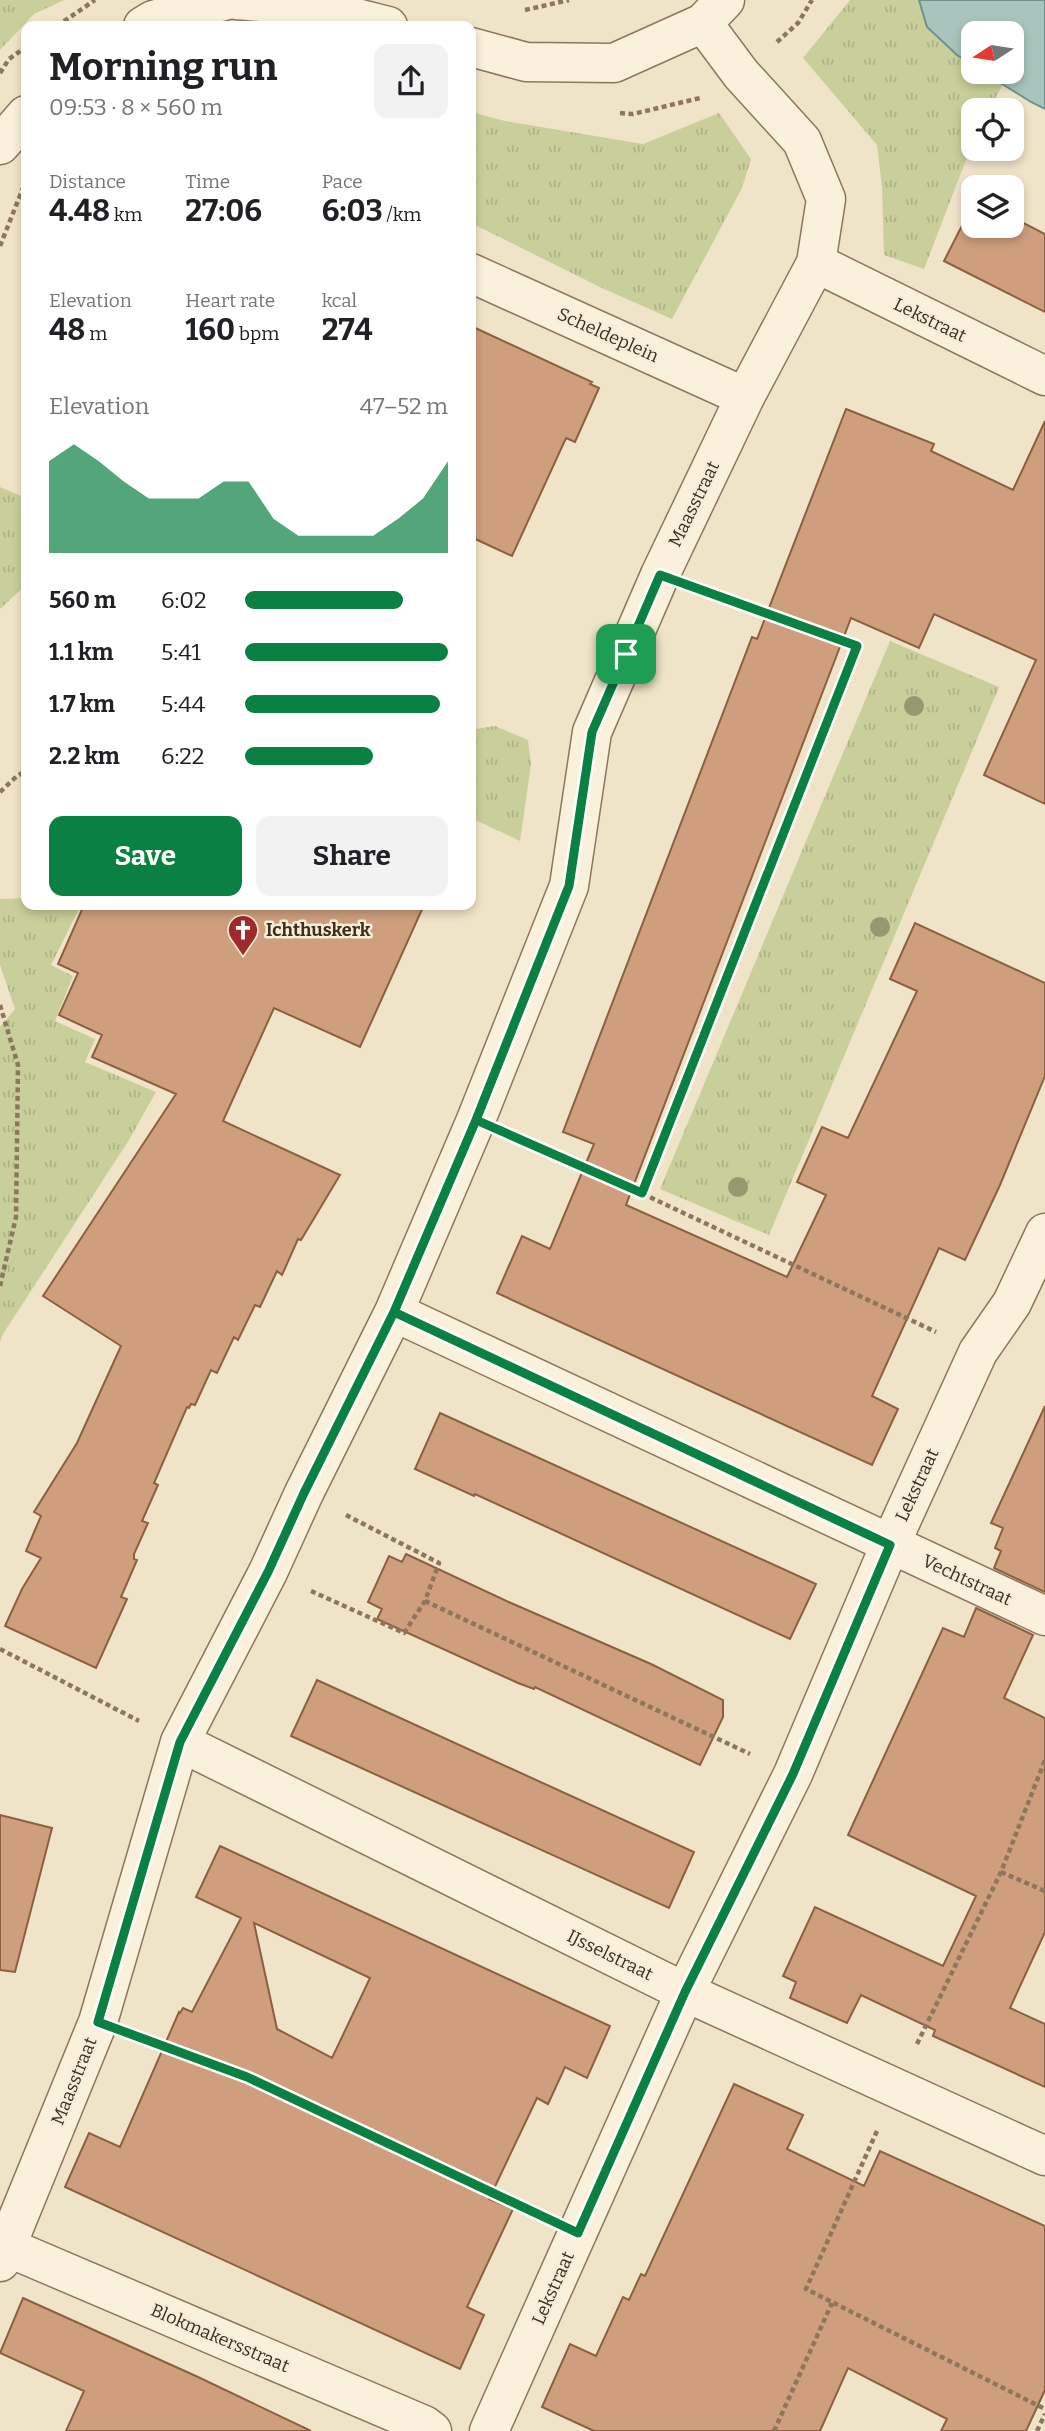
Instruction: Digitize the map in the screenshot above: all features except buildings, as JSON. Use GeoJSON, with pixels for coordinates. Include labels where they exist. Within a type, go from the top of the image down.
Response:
{"type":"FeatureCollection","features":[{"type":"Feature","properties":{"kind":"street"},"geometry":{"type":"LineString","coordinates":[[161,21],[228,0]]}},
{"type":"Feature","properties":{"kind":"street"},"geometry":{"type":"LineString","coordinates":[[236,0],[309,6],[368,21]]}},
{"type":"Feature","properties":{"kind":"street"},"geometry":{"type":"LineString","coordinates":[[476,48],[526,62],[614,63],[714,11]]}},
{"type":"Feature","properties":{"kind":"street","name":"Maasstraat"},"geometry":{"type":"LineString","coordinates":[[4,2254],[98,2022],[180,1742],[268,1572],[394,1312],[476,1120],[569,886],[592,732],[660,575],[745,397],[816,263],[826,200],[803,141],[741,74],[714,11]]}},
{"type":"Feature","properties":{"kind":"street"},"geometry":{"type":"LineString","coordinates":[[0,145],[21,121]]}},
{"type":"Feature","properties":{"kind":"street","name":"Lekstraat"},"geometry":{"type":"LineString","coordinates":[[816,263],[1045,376]]}},
{"type":"Feature","properties":{"kind":"street","name":"Scheldeplein"},"geometry":{"type":"LineString","coordinates":[[476,275],[745,397]]}},
{"type":"Feature","properties":{"kind":"street","name":"Lekstraat"},"geometry":{"type":"LineString","coordinates":[[489,2431],[685,1992],[793,1774],[890,1545],[978,1352],[1012,1303],[1045,1233]]}},
{"type":"Feature","properties":{"kind":"street","name":"Vechtstraat"},"geometry":{"type":"LineString","coordinates":[[394,1312],[1045,1616]]}},
{"type":"Feature","properties":{"kind":"street","name":"IJsselstraat"},"geometry":{"type":"LineString","coordinates":[[180,1742],[685,1992],[1045,2157]]}},
{"type":"Feature","properties":{"kind":"street","name":"Blokmakersstraat"},"geometry":{"type":"LineString","coordinates":[[4,2254],[424,2425],[432,2431]]}},
{"type":"Feature","properties":{"kind":"path"},"geometry":{"type":"LineString","coordinates":[[64,21],[95,0]]}},
{"type":"Feature","properties":{"kind":"path"},"geometry":{"type":"LineString","coordinates":[[0,73],[9,59],[21,51]]}},
{"type":"Feature","properties":{"kind":"path"},"geometry":{"type":"LineString","coordinates":[[0,246],[21,194]]}},
{"type":"Feature","properties":{"kind":"path"},"geometry":{"type":"LineString","coordinates":[[642,1193],[857,646],[660,575]]}},
{"type":"Feature","properties":{"kind":"path"},"geometry":{"type":"LineString","coordinates":[[0,792],[21,774]]}},
{"type":"Feature","properties":{"kind":"path"},"geometry":{"type":"LineString","coordinates":[[0,1005],[18,1065],[16,1217],[0,1286]]}},
{"type":"Feature","properties":{"kind":"path"},"geometry":{"type":"LineString","coordinates":[[476,1120],[642,1193],[978,1352]]}},
{"type":"Feature","properties":{"kind":"path"},"geometry":{"type":"LineString","coordinates":[[268,1572],[404,1633],[425,1601],[439,1563],[304,1493]]}},
{"type":"Feature","properties":{"kind":"path"},"geometry":{"type":"LineString","coordinates":[[425,1601],[793,1774]]}},
{"type":"Feature","properties":{"kind":"path"},"geometry":{"type":"LineString","coordinates":[[0,1649],[180,1742]]}},
{"type":"Feature","properties":{"kind":"path"},"geometry":{"type":"LineString","coordinates":[[1001,1872],[1045,1891]]}},
{"type":"Feature","properties":{"kind":"path"},"geometry":{"type":"LineString","coordinates":[[98,2022],[247,2077],[578,2233]]}},
{"type":"Feature","properties":{"kind":"path"},"geometry":{"type":"LineString","coordinates":[[774,2431],[832,2303]]}},
{"type":"Feature","properties":{"kind":"path"},"geometry":{"type":"LineString","coordinates":[[1037,2431],[1045,2414]]}},
{"type":"Feature","properties":{"kind":"green space"},"geometry":{"type":"Polygon","coordinates":[[[0,0],[64,0],[34,14],[27,21],[21,21],[21,28],[0,50],[0,0]]]}},
{"type":"Feature","properties":{"kind":"green space"},"geometry":{"type":"Polygon","coordinates":[[[850,0],[919,0],[927,27],[961,58],[961,84],[1003,84],[995,98],[961,98],[961,161],[966,161],[924,269],[884,255],[882,187],[877,145],[803,58],[850,0]]]}},
{"type":"Feature","properties":{"kind":"green space"},"geometry":{"type":"Polygon","coordinates":[[[476,113],[505,121],[643,144],[719,113],[751,159],[742,188],[672,319],[604,289],[476,225],[476,113]]]}},
{"type":"Feature","properties":{"kind":"green space"},"geometry":{"type":"Polygon","coordinates":[[[0,487],[21,496],[21,590],[0,609],[0,487]]]}},
{"type":"Feature","properties":{"kind":"green space"},"geometry":{"type":"Polygon","coordinates":[[[890,641],[999,687],[769,1235],[660,1189],[890,641]]]}},
{"type":"Feature","properties":{"kind":"green space"},"geometry":{"type":"Polygon","coordinates":[[[495,726],[528,740],[531,764],[520,841],[476,820],[476,729],[495,726]]]}},
{"type":"Feature","properties":{"kind":"green space"},"geometry":{"type":"Polygon","coordinates":[[[21,898],[21,910],[78,910],[51,965],[73,976],[55,1021],[95,1039],[85,1062],[156,1092],[129,1140],[0,1342],[0,1027],[15,1009],[0,965],[0,899],[21,898]]]}},
{"type":"Feature","properties":{"kind":"water"},"geometry":{"type":"Polygon","coordinates":[[[919,0],[1045,0],[1045,109],[1002,84],[1024,84],[1024,21],[961,21],[961,58],[927,27],[919,0]]]}},
{"type":"Feature","properties":{"kind":"place","name":"Ichthuskerk"},"geometry":{"type":"Point","coordinates":[243,957]}},
{"type":"Feature","properties":{"kind":"route"},"geometry":{"type":"LineString","coordinates":[[626,654],[592,732],[569,886],[476,1120],[435,1216],[394,1312],[268,1572],[180,1742],[98,2022],[247,2077],[578,2233],[685,1992],[793,1774],[890,1545],[394,1312],[435,1216],[476,1120],[642,1193],[857,646],[660,575],[626,654]]}}]}
